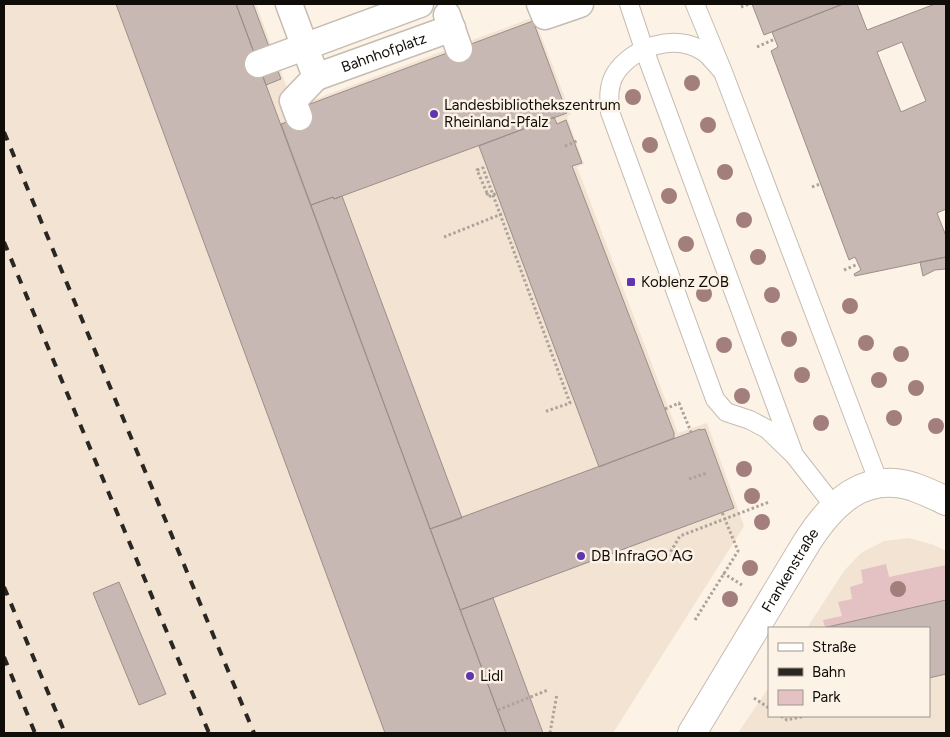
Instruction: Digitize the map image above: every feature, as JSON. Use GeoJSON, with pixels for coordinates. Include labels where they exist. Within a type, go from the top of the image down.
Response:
{"type":"FeatureCollection","features":[{"type":"Feature","properties":{"kind":"street"},"geometry":{"type":"LineString","coordinates":[[289,4],[316,77]]}},
{"type":"Feature","properties":{"kind":"street"},"geometry":{"type":"LineString","coordinates":[[258,64],[420,4]]}},
{"type":"Feature","properties":{"kind":"street"},"geometry":{"type":"LineString","coordinates":[[540,4],[545,16],[580,4]]}},
{"type":"Feature","properties":{"kind":"street","name":"Bahnhofplatz"},"geometry":{"type":"LineString","coordinates":[[299,117],[293,101],[316,77],[449,20]]}},
{"type":"Feature","properties":{"kind":"street"},"geometry":{"type":"LineString","coordinates":[[879,483],[901,484],[914,487],[946,500]]}},
{"type":"Feature","properties":{"kind":"street","name":"Frankenstraße"},"geometry":{"type":"LineString","coordinates":[[692,733],[824,516],[834,506],[857,490],[879,483]]}},
{"type":"Feature","properties":{"kind":"lane"},"geometry":{"type":"LineString","coordinates":[[629,4],[794,455]]}},
{"type":"Feature","properties":{"kind":"lane"},"geometry":{"type":"LineString","coordinates":[[695,4],[879,483]]}},
{"type":"Feature","properties":{"kind":"lane"},"geometry":{"type":"LineString","coordinates":[[722,72],[703,52],[682,44],[661,44],[644,49],[627,59],[614,75],[608,93],[610,112],[715,399],[726,412],[750,420],[767,429],[794,455],[834,506]]}},
{"type":"Feature","properties":{"kind":"path"},"geometry":{"type":"LineString","coordinates":[[742,7],[749,4]]}},
{"type":"Feature","properties":{"kind":"path"},"geometry":{"type":"LineString","coordinates":[[757,47],[775,39]]}},
{"type":"Feature","properties":{"kind":"path"},"geometry":{"type":"LineString","coordinates":[[565,146],[577,142]]}},
{"type":"Feature","properties":{"kind":"path"},"geometry":{"type":"LineString","coordinates":[[497,193],[488,196],[478,170],[482,168],[484,171],[492,192],[494,200],[502,214],[560,369],[570,402],[544,412]]}},
{"type":"Feature","properties":{"kind":"path"},"geometry":{"type":"LineString","coordinates":[[812,187],[820,184]]}},
{"type":"Feature","properties":{"kind":"path"},"geometry":{"type":"LineString","coordinates":[[444,237],[502,214]]}},
{"type":"Feature","properties":{"kind":"path"},"geometry":{"type":"LineString","coordinates":[[844,270],[858,264]]}},
{"type":"Feature","properties":{"kind":"path"},"geometry":{"type":"LineString","coordinates":[[664,409],[679,404],[691,432]]}},
{"type":"Feature","properties":{"kind":"path"},"geometry":{"type":"LineString","coordinates":[[689,479],[707,473]]}},
{"type":"Feature","properties":{"kind":"path"},"geometry":{"type":"LineString","coordinates":[[668,556],[680,536],[769,502]]}},
{"type":"Feature","properties":{"kind":"path"},"geometry":{"type":"LineString","coordinates":[[695,620],[738,551],[722,512]]}},
{"type":"Feature","properties":{"kind":"path"},"geometry":{"type":"LineString","coordinates":[[498,710],[548,690]]}},
{"type":"Feature","properties":{"kind":"path"},"geometry":{"type":"LineString","coordinates":[[550,733],[557,694]]}},
{"type":"Feature","properties":{"kind":"path"},"geometry":{"type":"LineString","coordinates":[[754,698],[768,707]]}},
{"type":"Feature","properties":{"kind":"path"},"geometry":{"type":"LineString","coordinates":[[782,717],[787,720],[800,717]]}},
{"type":"Feature","properties":{"kind":"shaded area"},"geometry":{"type":"Polygon","coordinates":[[[4,4],[256,4],[294,107],[534,17],[571,114],[567,117],[584,164],[577,167],[678,433],[707,423],[744,526],[613,733],[4,733],[4,4]]]}},
{"type":"Feature","properties":{"kind":"shaded area"},"geometry":{"type":"Polygon","coordinates":[[[909,538],[934,545],[946,551],[946,733],[738,733],[768,688],[768,717],[930,717],[930,627],[808,627],[844,571],[861,553],[884,541],[909,538]]]}},
{"type":"Feature","properties":{"kind":"green space"},"geometry":{"type":"Polygon","coordinates":[[[886,564],[889,577],[946,565],[946,600],[825,627],[823,620],[842,616],[838,602],[852,599],[850,587],[863,583],[861,570],[886,564]]]}},
{"type":"Feature","properties":{"kind":"building"},"geometry":{"type":"Polygon","coordinates":[[[116,4],[236,4],[506,733],[385,733],[116,4]]]}},
{"type":"Feature","properties":{"kind":"building"},"geometry":{"type":"Polygon","coordinates":[[[236,4],[253,4],[281,79],[266,85],[236,4]]]}},
{"type":"Feature","properties":{"kind":"building"},"geometry":{"type":"Polygon","coordinates":[[[752,4],[843,4],[764,35],[752,4]]]}},
{"type":"Feature","properties":{"kind":"building"},"geometry":{"type":"Polygon","coordinates":[[[843,4],[857,4],[867,30],[935,4],[946,4],[946,209],[937,213],[946,236],[946,257],[855,276],[854,274],[861,270],[855,257],[849,260],[771,51],[778,47],[772,32],[843,4]],[[902,42],[877,52],[901,112],[926,101],[902,42]]]}},
{"type":"Feature","properties":{"kind":"building","name":"Landesbibliothekszentrum Rheinland-Pfalz"},"geometry":{"type":"Polygon","coordinates":[[[533,21],[567,113],[334,199],[333,197],[311,205],[281,124],[305,115],[302,107],[533,21]]]}},
{"type":"Feature","properties":{"kind":"building"},"geometry":{"type":"Polygon","coordinates":[[[554,117],[557,124],[566,120],[582,163],[572,166],[674,433],[674,438],[599,467],[479,146],[554,117]]]}},
{"type":"Feature","properties":{"kind":"building"},"geometry":{"type":"Polygon","coordinates":[[[342,196],[462,518],[430,529],[311,205],[333,197],[334,199],[342,196]]]}},
{"type":"Feature","properties":{"kind":"building"},"geometry":{"type":"Polygon","coordinates":[[[946,257],[946,269],[935,270],[923,276],[920,262],[946,257]]]}},
{"type":"Feature","properties":{"kind":"building"},"geometry":{"type":"Polygon","coordinates":[[[700,429],[705,429],[734,508],[460,610],[430,529],[700,429]]]}},
{"type":"Feature","properties":{"kind":"building"},"geometry":{"type":"Polygon","coordinates":[[[119,582],[166,694],[139,705],[93,593],[119,582]]]}},
{"type":"Feature","properties":{"kind":"building"},"geometry":{"type":"Polygon","coordinates":[[[493,598],[543,733],[506,733],[460,610],[493,598]]]}},
{"type":"Feature","properties":{"kind":"building"},"geometry":{"type":"Polygon","coordinates":[[[946,600],[946,674],[930,678],[930,627],[827,627],[946,600]]]}},
{"type":"Feature","properties":{"kind":"railway"},"geometry":{"type":"LineString","coordinates":[[4,132],[254,733]]}},
{"type":"Feature","properties":{"kind":"railway"},"geometry":{"type":"LineString","coordinates":[[4,242],[209,733]]}},
{"type":"Feature","properties":{"kind":"railway"},"geometry":{"type":"LineString","coordinates":[[4,587],[65,733]]}},
{"type":"Feature","properties":{"kind":"railway"},"geometry":{"type":"LineString","coordinates":[[4,657],[35,733]]}},
{"type":"Feature","properties":{"kind":"place","name":"Landesbibliothekszentrum Rheinland-Pfalz"},"geometry":{"type":"Point","coordinates":[434,114]}},
{"type":"Feature","properties":{"kind":"place","name":"Koblenz ZOB"},"geometry":{"type":"Point","coordinates":[631,282]}},
{"type":"Feature","properties":{"kind":"place","name":"DB InfraGO AG"},"geometry":{"type":"Point","coordinates":[581,556]}},
{"type":"Feature","properties":{"kind":"place","name":"Lidl"},"geometry":{"type":"Point","coordinates":[470,676]}}]}
